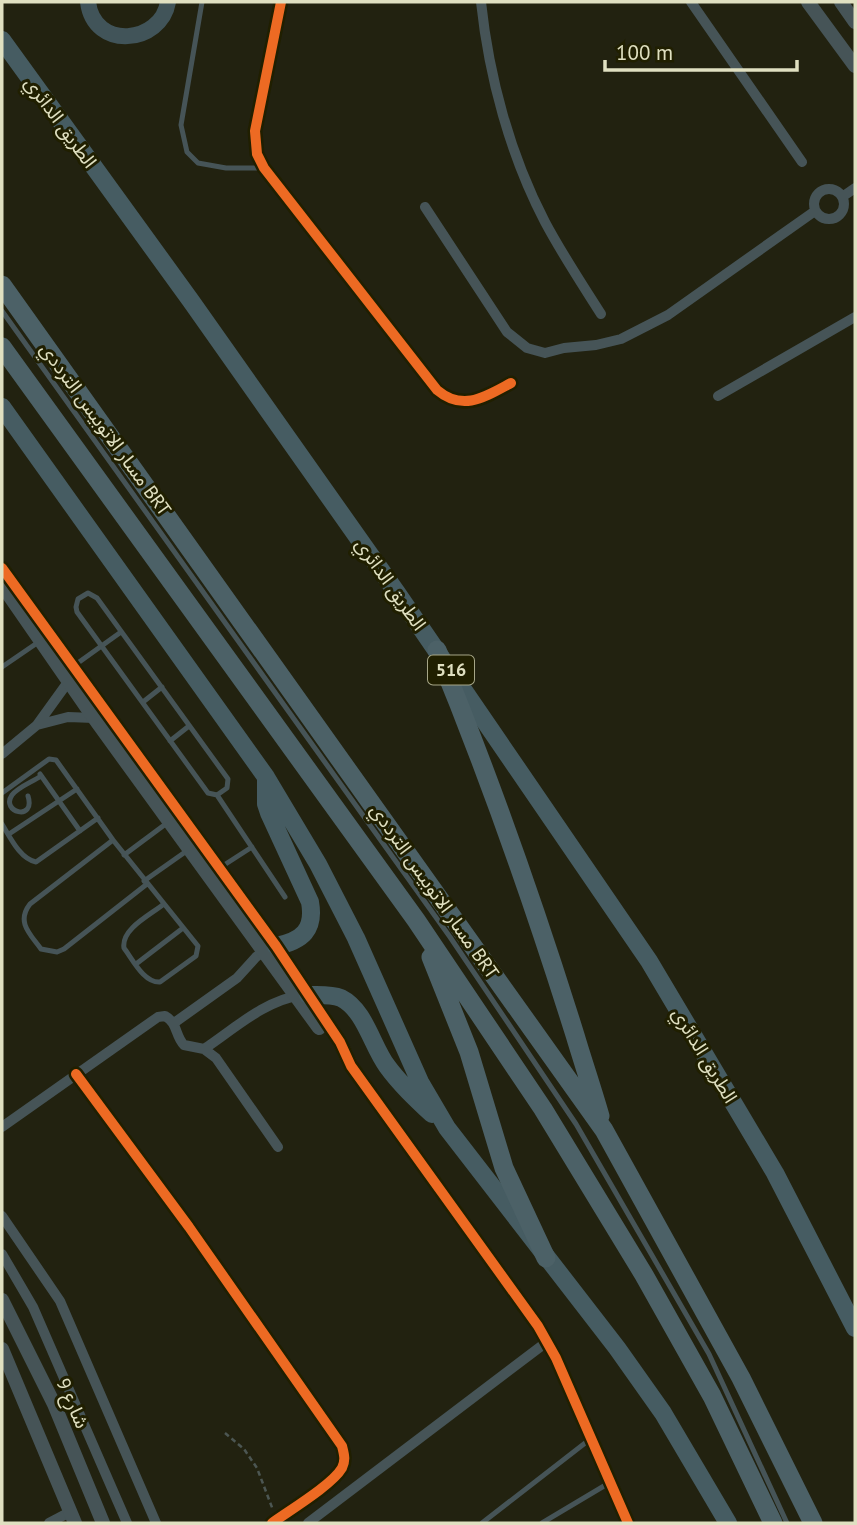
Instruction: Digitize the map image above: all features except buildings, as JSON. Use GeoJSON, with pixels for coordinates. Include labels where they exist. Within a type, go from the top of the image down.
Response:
{"type":"FeatureCollection","features":[{"type":"Feature","properties":{"kind":"highway","name":"الطريق الدائري"},"geometry":{"type":"LineString","coordinates":[[2,40],[199,312],[437,650],[649,961],[775,1173],[855,1328]]}},
{"type":"Feature","properties":{"kind":"highway","name":"516"},"geometry":{"type":"LineString","coordinates":[[2,285],[604,1130],[741,1378],[813,1523]]}},
{"type":"Feature","properties":{"kind":"highway"},"geometry":{"type":"LineString","coordinates":[[2,346],[416,920],[543,1109],[644,1275],[712,1396],[773,1523]]}},
{"type":"Feature","properties":{"kind":"highway"},"geometry":{"type":"LineString","coordinates":[[2,407],[266,778],[318,864],[356,938],[420,1082],[447,1128],[617,1348],[663,1413],[728,1523]]}},
{"type":"Feature","properties":{"kind":"highway","name":"516"},"geometry":{"type":"LineString","coordinates":[[437,650],[511,841],[560,985],[604,1130]]}},
{"type":"Feature","properties":{"kind":"highway"},"geometry":{"type":"LineString","coordinates":[[266,778],[266,804],[269,813],[310,902],[313,915],[304,934],[287,944],[270,948]]}},
{"type":"Feature","properties":{"kind":"highway"},"geometry":{"type":"LineString","coordinates":[[416,920],[469,1052],[504,1168],[546,1258]]}},
{"type":"Feature","properties":{"kind":"highway"},"geometry":{"type":"LineString","coordinates":[[303,995],[330,995],[348,1003],[385,1063],[414,1097],[447,1128]]}},
{"type":"Feature","properties":{"kind":"main road"},"geometry":{"type":"LineString","coordinates":[[88,2],[90,14],[98,26],[111,34],[128,37],[144,32],[167,8]]}},
{"type":"Feature","properties":{"kind":"street"},"geometry":{"type":"LineString","coordinates":[[281,2],[255,131],[255,147],[264,168],[437,390],[449,399],[464,403],[481,399],[511,383]]}},
{"type":"Feature","properties":{"kind":"street"},"geometry":{"type":"LineString","coordinates":[[481,2],[492,67],[518,162],[549,230],[601,314]]}},
{"type":"Feature","properties":{"kind":"street"},"geometry":{"type":"LineString","coordinates":[[691,2],[802,162]]}},
{"type":"Feature","properties":{"kind":"street"},"geometry":{"type":"LineString","coordinates":[[808,2],[855,66]]}},
{"type":"Feature","properties":{"kind":"street"},"geometry":{"type":"LineString","coordinates":[[841,2],[855,22]]}},
{"type":"Feature","properties":{"kind":"street"},"geometry":{"type":"LineString","coordinates":[[842,197],[855,188]]}},
{"type":"Feature","properties":{"kind":"street"},"geometry":{"type":"LineString","coordinates":[[833,190],[842,197],[842,212],[834,219],[822,219],[815,211],[814,199],[822,191],[833,190]]}},
{"type":"Feature","properties":{"kind":"street"},"geometry":{"type":"LineString","coordinates":[[425,206],[507,332],[520,343],[540,353],[609,343],[645,329],[815,211]]}},
{"type":"Feature","properties":{"kind":"street"},"geometry":{"type":"LineString","coordinates":[[718,396],[855,317]]}},
{"type":"Feature","properties":{"kind":"street"},"geometry":{"type":"LineString","coordinates":[[2,568],[72,667],[99,715],[169,821],[270,948]]}},
{"type":"Feature","properties":{"kind":"street"},"geometry":{"type":"LineString","coordinates":[[2,585],[68,682],[99,715],[218,869],[303,995],[340,1042],[351,1066],[529,1312],[548,1342],[628,1523]]}},
{"type":"Feature","properties":{"kind":"street"},"geometry":{"type":"LineString","coordinates":[[2,754],[37,725],[68,682]]}},
{"type":"Feature","properties":{"kind":"street"},"geometry":{"type":"LineString","coordinates":[[37,725],[68,717],[99,715]]}},
{"type":"Feature","properties":{"kind":"street"},"geometry":{"type":"LineString","coordinates":[[174,1023],[244,972],[270,948]]}},
{"type":"Feature","properties":{"kind":"street"},"geometry":{"type":"LineString","coordinates":[[204,1049],[267,1006],[303,995]]}},
{"type":"Feature","properties":{"kind":"street"},"geometry":{"type":"LineString","coordinates":[[2,1127],[158,1017],[165,1016],[174,1023],[184,1045],[204,1049],[216,1058],[278,1147]]}},
{"type":"Feature","properties":{"kind":"street"},"geometry":{"type":"LineString","coordinates":[[76,1074],[189,1227],[342,1446],[345,1457],[342,1467],[333,1478],[276,1521]]}},
{"type":"Feature","properties":{"kind":"street"},"geometry":{"type":"LineString","coordinates":[[2,1216],[60,1301],[156,1523]]}},
{"type":"Feature","properties":{"kind":"street"},"geometry":{"type":"LineString","coordinates":[[2,1254],[33,1307],[127,1523]]}},
{"type":"Feature","properties":{"kind":"street","name":"شارع 9"},"geometry":{"type":"LineString","coordinates":[[2,1300],[54,1404],[103,1523]]}},
{"type":"Feature","properties":{"kind":"street"},"geometry":{"type":"LineString","coordinates":[[308,1523],[548,1342]]}},
{"type":"Feature","properties":{"kind":"street"},"geometry":{"type":"LineString","coordinates":[[2,1349],[73,1517],[49,1523]]}},
{"type":"Feature","properties":{"kind":"street"},"geometry":{"type":"LineString","coordinates":[[30,1415],[54,1404]]}},
{"type":"Feature","properties":{"kind":"lane"},"geometry":{"type":"LineString","coordinates":[[202,2],[181,125],[187,152],[198,163],[226,168],[264,168]]}},
{"type":"Feature","properties":{"kind":"lane","name":"مسار الاتوبيس الترددي BRT"},"geometry":{"type":"LineString","coordinates":[[2,311],[450,937],[576,1124],[709,1354],[787,1523]]}},
{"type":"Feature","properties":{"kind":"lane"},"geometry":{"type":"LineString","coordinates":[[218,795],[227,788],[228,779],[97,598],[88,593],[83,594],[78,598],[76,607],[208,793],[218,795],[285,897]]}},
{"type":"Feature","properties":{"kind":"lane"},"geometry":{"type":"LineString","coordinates":[[72,667],[121,632]]}},
{"type":"Feature","properties":{"kind":"lane"},"geometry":{"type":"LineString","coordinates":[[2,667],[41,640]]}},
{"type":"Feature","properties":{"kind":"lane"},"geometry":{"type":"LineString","coordinates":[[143,702],[162,687]]}},
{"type":"Feature","properties":{"kind":"lane"},"geometry":{"type":"LineString","coordinates":[[170,741],[189,726]]}},
{"type":"Feature","properties":{"kind":"lane"},"geometry":{"type":"LineString","coordinates":[[2,793],[49,759],[54,759],[124,855],[146,883],[164,904],[198,946],[196,956],[160,982],[155,982],[147,978],[124,948],[124,937],[164,904]]}},
{"type":"Feature","properties":{"kind":"lane"},"geometry":{"type":"LineString","coordinates":[[36,769],[80,831]]}},
{"type":"Feature","properties":{"kind":"lane"},"geometry":{"type":"LineString","coordinates":[[28,796],[28,809],[15,812],[10,807],[9,800],[13,794],[41,776]]}},
{"type":"Feature","properties":{"kind":"lane"},"geometry":{"type":"LineString","coordinates":[[9,834],[77,789]]}},
{"type":"Feature","properties":{"kind":"lane"},"geometry":{"type":"LineString","coordinates":[[2,824],[24,856],[29,861],[36,862],[98,818]]}},
{"type":"Feature","properties":{"kind":"lane"},"geometry":{"type":"LineString","coordinates":[[124,855],[169,821]]}},
{"type":"Feature","properties":{"kind":"lane"},"geometry":{"type":"LineString","coordinates":[[113,839],[24,911],[25,928],[41,949],[57,952],[64,949],[190,849]]}},
{"type":"Feature","properties":{"kind":"lane"},"geometry":{"type":"LineString","coordinates":[[218,869],[252,847]]}},
{"type":"Feature","properties":{"kind":"lane"},"geometry":{"type":"LineString","coordinates":[[136,964],[183,928]]}},
{"type":"Feature","properties":{"kind":"lane"},"geometry":{"type":"LineString","coordinates":[[482,1523],[591,1438]]}},
{"type":"Feature","properties":{"kind":"lane"},"geometry":{"type":"LineString","coordinates":[[542,1523],[611,1482]]}},
{"type":"Feature","properties":{"kind":"path"},"geometry":{"type":"LineString","coordinates":[[225,1433],[244,1449],[257,1468],[276,1521]]}},
{"type":"Feature","properties":{"kind":"cycle path"},"geometry":{"type":"LineString","coordinates":[[281,2],[255,131],[257,154],[264,168],[437,390],[447,397],[465,401],[483,397],[511,383]]}},
{"type":"Feature","properties":{"kind":"cycle path"},"geometry":{"type":"LineString","coordinates":[[2,568],[276,946],[340,1042],[351,1066],[538,1326],[556,1358],[628,1523]]}},
{"type":"Feature","properties":{"kind":"cycle path"},"geometry":{"type":"LineString","coordinates":[[76,1074],[189,1227],[342,1446],[344,1462],[337,1475],[272,1523]]}}]}
